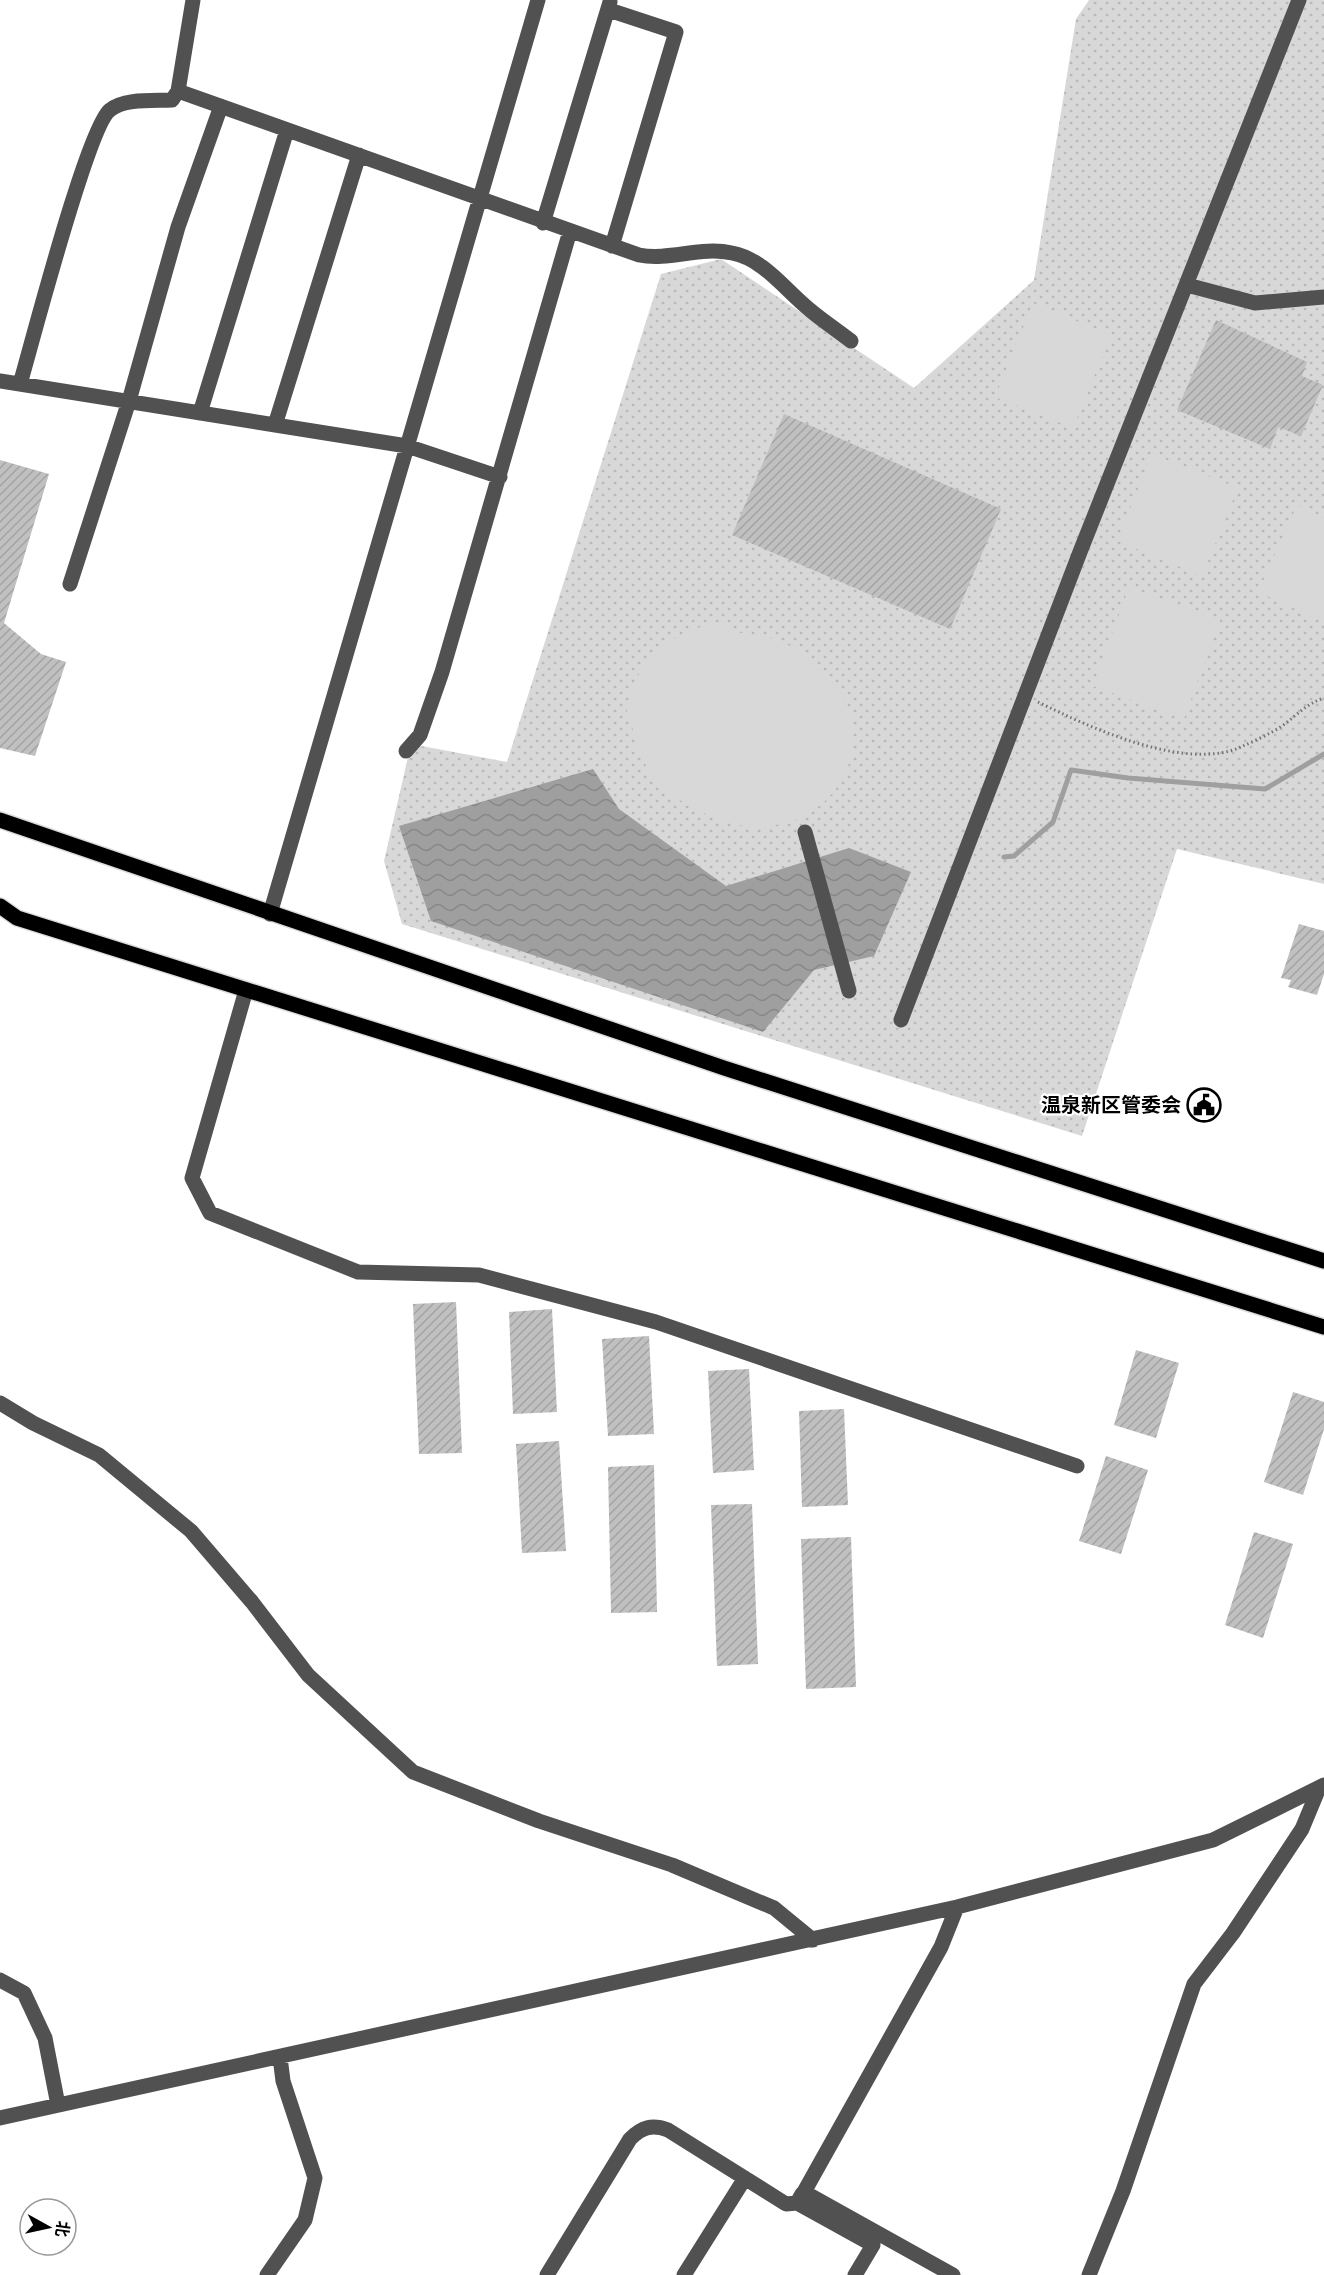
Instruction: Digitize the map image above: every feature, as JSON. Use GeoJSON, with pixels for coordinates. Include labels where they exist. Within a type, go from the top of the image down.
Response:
{"type":"FeatureCollection","features":[{"type":"Feature","properties":{"kind":"main road"},"geometry":{"type":"LineString","coordinates":[[0,820],[270,914],[736,1071],[1324,1262]]}},
{"type":"Feature","properties":{"kind":"main road"},"geometry":{"type":"LineString","coordinates":[[0,906],[17,918],[1324,1328]]}},
{"type":"Feature","properties":{"kind":"street"},"geometry":{"type":"LineString","coordinates":[[20,384],[86,159],[100,120],[109,110],[122,104],[172,100],[178,91],[193,0]]}},
{"type":"Feature","properties":{"kind":"street"},"geometry":{"type":"LineString","coordinates":[[270,914],[538,0]]}},
{"type":"Feature","properties":{"kind":"street"},"geometry":{"type":"LineString","coordinates":[[901,1020],[1080,552],[1299,0]]}},
{"type":"Feature","properties":{"kind":"street"},"geometry":{"type":"LineString","coordinates":[[543,223],[610,5],[676,32],[612,246]]}},
{"type":"Feature","properties":{"kind":"street"},"geometry":{"type":"LineString","coordinates":[[178,91],[543,223],[652,258],[716,251],[746,257],[760,265],[810,310],[851,340]]}},
{"type":"Feature","properties":{"kind":"street"},"geometry":{"type":"LineString","coordinates":[[70,584],[129,401],[178,227],[221,106]]}},
{"type":"Feature","properties":{"kind":"street"},"geometry":{"type":"LineString","coordinates":[[200,413],[286,129]]}},
{"type":"Feature","properties":{"kind":"street"},"geometry":{"type":"LineString","coordinates":[[275,425],[359,155]]}},
{"type":"Feature","properties":{"kind":"street"},"geometry":{"type":"LineString","coordinates":[[406,751],[420,735],[426,720],[500,477],[570,231]]}},
{"type":"Feature","properties":{"kind":"street"},"geometry":{"type":"LineString","coordinates":[[1187,285],[1255,303],[1324,297]]}},
{"type":"Feature","properties":{"kind":"street"},"geometry":{"type":"LineString","coordinates":[[0,381],[407,446],[500,477]]}},
{"type":"Feature","properties":{"kind":"street"},"geometry":{"type":"LineString","coordinates":[[805,832],[849,991]]}},
{"type":"Feature","properties":{"kind":"street"},"geometry":{"type":"LineString","coordinates":[[246,990],[192,1178],[210,1213],[358,1272],[479,1275],[656,1322],[1077,1466]]}},
{"type":"Feature","properties":{"kind":"street"},"geometry":{"type":"LineString","coordinates":[[2,1408],[99,1455],[191,1531],[252,1602],[308,1675],[413,1772],[539,1821],[682,1869],[774,1908],[813,1940]]}},
{"type":"Feature","properties":{"kind":"street"},"geometry":{"type":"LineString","coordinates":[[0,2118],[957,1907],[1214,1840],[1321,1786]]}},
{"type":"Feature","properties":{"kind":"street"},"geometry":{"type":"LineString","coordinates":[[1089,2275],[1123,2191],[1194,1984],[1233,1933],[1302,1830],[1321,1786]]}},
{"type":"Feature","properties":{"kind":"street"},"geometry":{"type":"LineString","coordinates":[[547,2275],[630,2139],[640,2129],[657,2126],[668,2130],[786,2204],[800,2197],[941,1947],[957,1907]]}},
{"type":"Feature","properties":{"kind":"street"},"geometry":{"type":"LineString","coordinates":[[0,1980],[24,1993],[45,2038],[58,2105]]}},
{"type":"Feature","properties":{"kind":"street"},"geometry":{"type":"LineString","coordinates":[[267,2275],[305,2220],[315,2178],[284,2080],[280,2057]]}},
{"type":"Feature","properties":{"kind":"street"},"geometry":{"type":"LineString","coordinates":[[684,2275],[745,2178]]}},
{"type":"Feature","properties":{"kind":"street"},"geometry":{"type":"LineString","coordinates":[[800,2197],[873,2245],[855,2275]]}},
{"type":"Feature","properties":{"kind":"street"},"geometry":{"type":"LineString","coordinates":[[800,2197],[953,2275]]}},
{"type":"Feature","properties":{"kind":"path"},"geometry":{"type":"LineString","coordinates":[[1026,695],[1083,723],[1151,746],[1198,755],[1238,748],[1281,727],[1308,704],[1324,698]]}},
{"type":"Feature","properties":{"kind":"shaded area"},"geometry":{"type":"Polygon","coordinates":[[[1089,0],[1324,0],[1324,884],[1177,849],[1082,1136],[402,924],[384,861],[411,744],[507,762],[661,274],[721,259],[914,388],[1034,280],[1076,19],[1089,0]]]}},
{"type":"Feature","properties":{"kind":"shaded area"},"geometry":{"type":"Polygon","coordinates":[[[1033,303],[1111,335],[1073,428],[995,397],[1033,303]]]}},
{"type":"Feature","properties":{"kind":"shaded area"},"geometry":{"type":"Polygon","coordinates":[[[1152,454],[1238,488],[1202,576],[1117,541],[1152,454]]]}},
{"type":"Feature","properties":{"kind":"shaded area"},"geometry":{"type":"Polygon","coordinates":[[[1297,505],[1324,518],[1324,622],[1258,592],[1297,505]]]}},
{"type":"Feature","properties":{"kind":"shaded area"},"geometry":{"type":"Polygon","coordinates":[[[1129,587],[1220,620],[1184,719],[1093,686],[1129,587]]]}},
{"type":"Feature","properties":{"kind":"shaded area"},"geometry":{"type":"Polygon","coordinates":[[[727,621],[728,632],[763,636],[806,655],[838,687],[850,714],[853,741],[848,767],[835,790],[815,809],[789,822],[748,827],[712,817],[688,805],[666,790],[649,770],[637,747],[632,721],[626,721],[629,700],[636,681],[645,665],[657,652],[671,640],[688,632],[727,621]]]}},
{"type":"Feature","properties":{"kind":"water"},"geometry":{"type":"Polygon","coordinates":[[[593,769],[619,809],[726,886],[849,848],[911,872],[874,956],[814,970],[763,1032],[431,921],[399,826],[593,769]]]}},
{"type":"Feature","properties":{"kind":"building"},"geometry":{"type":"Polygon","coordinates":[[[1216,320],[1307,362],[1302,376],[1323,385],[1301,436],[1278,427],[1270,449],[1177,410],[1216,320]]]}},
{"type":"Feature","properties":{"kind":"building"},"geometry":{"type":"Polygon","coordinates":[[[784,414],[1001,509],[950,629],[732,535],[784,414]]]}},
{"type":"Feature","properties":{"kind":"building"},"geometry":{"type":"Polygon","coordinates":[[[0,460],[49,474],[4,623],[41,654],[66,662],[35,756],[0,748],[0,460]]]}},
{"type":"Feature","properties":{"kind":"building"},"geometry":{"type":"Polygon","coordinates":[[[1299,924],[1324,931],[1324,974],[1317,995],[1288,987],[1291,980],[1281,978],[1299,924]]]}},
{"type":"Feature","properties":{"kind":"building"},"geometry":{"type":"Polygon","coordinates":[[[456,1302],[462,1453],[419,1454],[413,1304],[456,1302]]]}},
{"type":"Feature","properties":{"kind":"building"},"geometry":{"type":"Polygon","coordinates":[[[552,1309],[557,1412],[513,1414],[509,1312],[552,1309]]]}},
{"type":"Feature","properties":{"kind":"building"},"geometry":{"type":"Polygon","coordinates":[[[649,1336],[654,1434],[608,1436],[602,1339],[649,1336]]]}},
{"type":"Feature","properties":{"kind":"building"},"geometry":{"type":"Polygon","coordinates":[[[1136,1350],[1179,1363],[1156,1438],[1114,1425],[1136,1350]]]}},
{"type":"Feature","properties":{"kind":"building"},"geometry":{"type":"Polygon","coordinates":[[[749,1369],[754,1470],[713,1473],[708,1371],[749,1369]]]}},
{"type":"Feature","properties":{"kind":"building"},"geometry":{"type":"Polygon","coordinates":[[[1293,1392],[1324,1402],[1324,1429],[1303,1495],[1264,1482],[1293,1392]]]}},
{"type":"Feature","properties":{"kind":"building"},"geometry":{"type":"Polygon","coordinates":[[[844,1409],[848,1505],[802,1507],[799,1411],[844,1409]]]}},
{"type":"Feature","properties":{"kind":"building"},"geometry":{"type":"Polygon","coordinates":[[[559,1441],[566,1551],[522,1553],[516,1444],[559,1441]]]}},
{"type":"Feature","properties":{"kind":"building"},"geometry":{"type":"Polygon","coordinates":[[[1106,1456],[1148,1470],[1121,1554],[1079,1541],[1106,1456]]]}},
{"type":"Feature","properties":{"kind":"building"},"geometry":{"type":"Polygon","coordinates":[[[654,1465],[657,1612],[611,1613],[608,1467],[654,1465]]]}},
{"type":"Feature","properties":{"kind":"building"},"geometry":{"type":"Polygon","coordinates":[[[752,1504],[758,1664],[717,1666],[711,1505],[752,1504]]]}},
{"type":"Feature","properties":{"kind":"building"},"geometry":{"type":"Polygon","coordinates":[[[1254,1532],[1293,1544],[1263,1638],[1225,1625],[1254,1532]]]}},
{"type":"Feature","properties":{"kind":"building"},"geometry":{"type":"Polygon","coordinates":[[[851,1537],[856,1687],[806,1689],[801,1539],[851,1537]]]}},
{"type":"Feature","properties":{"kind":"waterway"},"geometry":{"type":"LineString","coordinates":[[1004,857],[1014,856],[1053,822],[1071,770],[1128,778],[1265,789],[1324,754]]}},
{"type":"Feature","properties":{"kind":"place","name":"温泉新区管委会"},"geometry":{"type":"Point","coordinates":[1204,1105]}}]}
